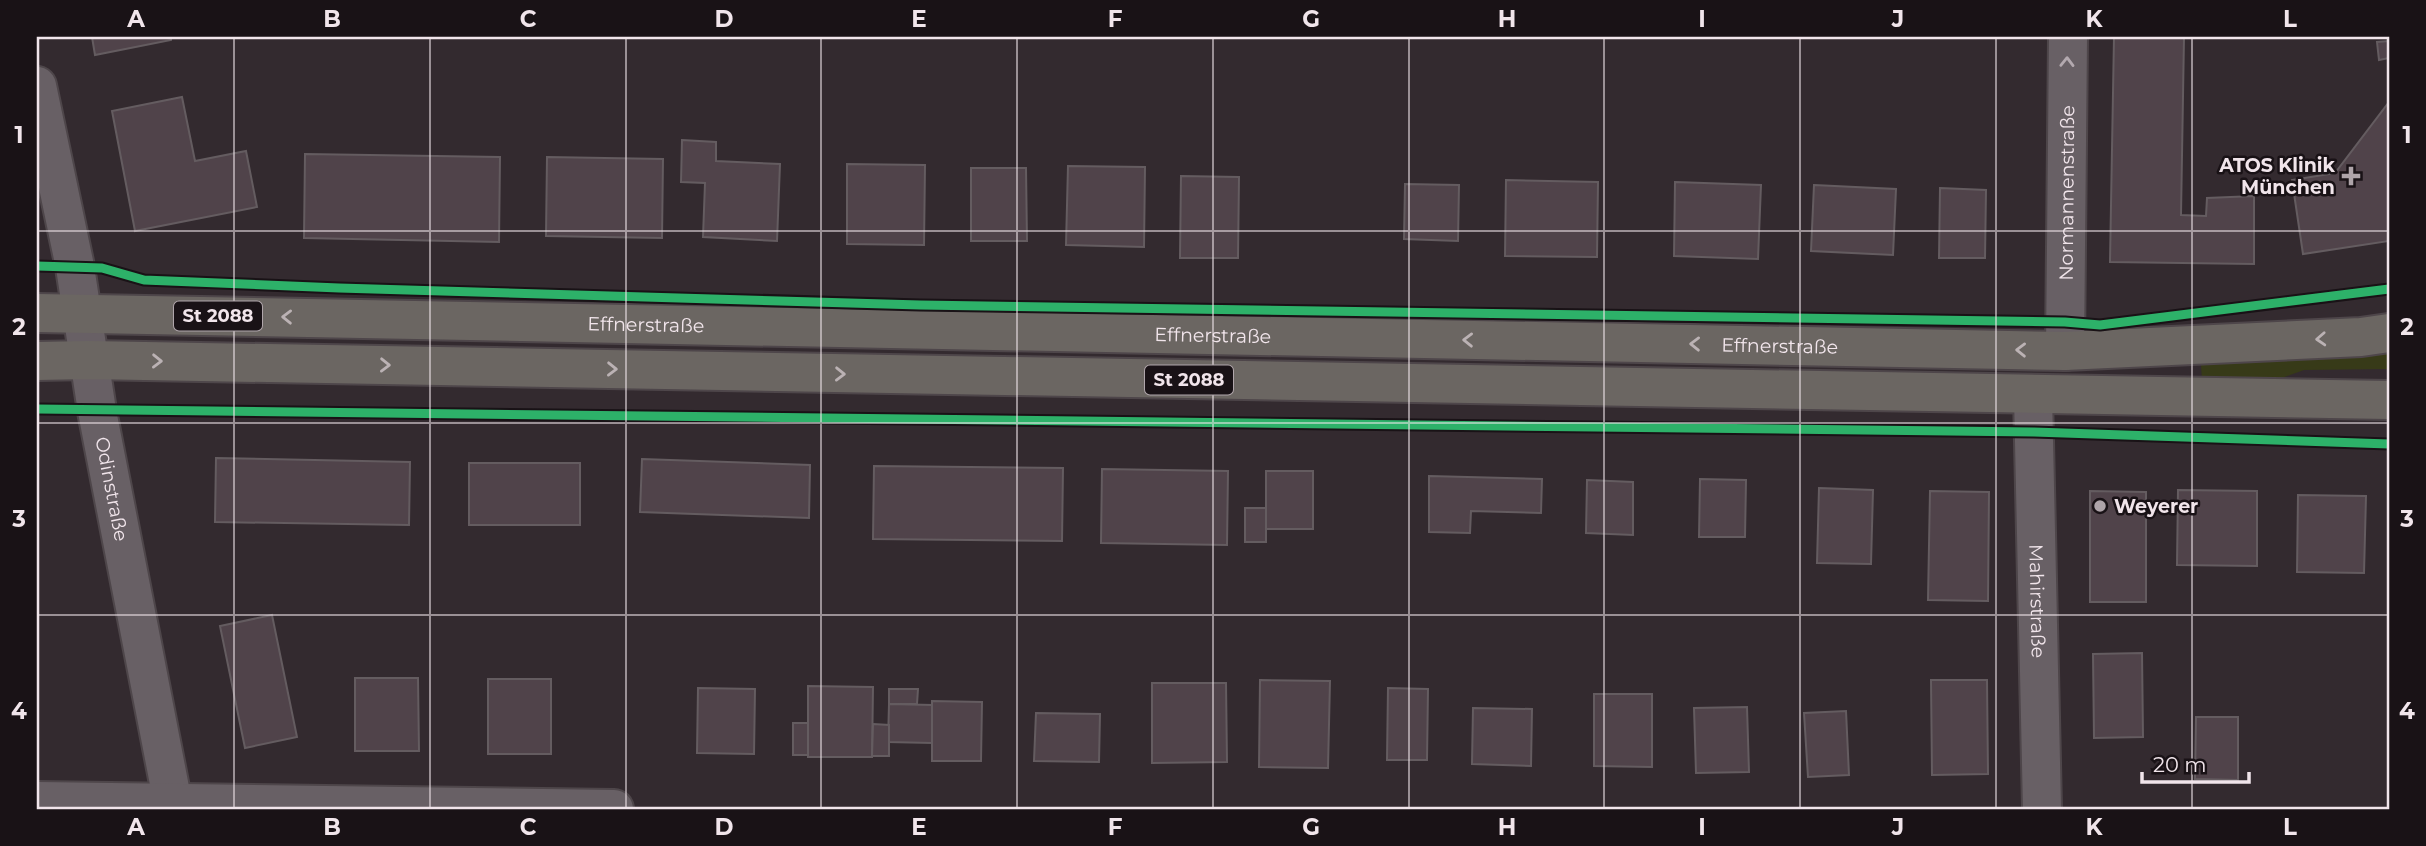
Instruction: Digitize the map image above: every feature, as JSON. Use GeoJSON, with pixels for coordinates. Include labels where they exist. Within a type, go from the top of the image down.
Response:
{"type":"FeatureCollection","features":[{"type":"Feature","properties":{"kind":"main road","name":"Effnerstraße"},"geometry":{"type":"LineString","coordinates":[[37,313],[2065,351],[2361,337],[2389,333]]}},
{"type":"Feature","properties":{"kind":"main road","name":"St 2088"},"geometry":{"type":"LineString","coordinates":[[37,360],[2389,400]]}},
{"type":"Feature","properties":{"kind":"street","name":"Normannenstraße"},"geometry":{"type":"LineString","coordinates":[[2065,351],[2068,37]]}},
{"type":"Feature","properties":{"kind":"street","name":"Odinstraße"},"geometry":{"type":"LineString","coordinates":[[37,86],[75,267],[97,411],[173,806]]}},
{"type":"Feature","properties":{"kind":"street","name":"Mahirstraße"},"geometry":{"type":"LineString","coordinates":[[2034,395],[2042,809]]}},
{"type":"Feature","properties":{"kind":"street"},"geometry":{"type":"LineString","coordinates":[[37,801],[173,806],[614,809]]}},
{"type":"Feature","properties":{"kind":"green space"},"geometry":{"type":"Polygon","coordinates":[[[2389,351],[2389,369],[2304,370],[2271,382],[2202,381],[2201,365],[2321,359],[2389,351]]]}},
{"type":"Feature","properties":{"kind":"building"},"geometry":{"type":"Polygon","coordinates":[[[92,37],[171,37],[171,40],[95,55],[92,37]]]}},
{"type":"Feature","properties":{"kind":"building"},"geometry":{"type":"Polygon","coordinates":[[[2114,37],[2184,37],[2181,215],[2206,216],[2207,198],[2254,196],[2254,264],[2110,262],[2114,37]]]}},
{"type":"Feature","properties":{"kind":"building"},"geometry":{"type":"Polygon","coordinates":[[[2389,41],[2389,58],[2379,60],[2377,42],[2389,41]]]}},
{"type":"Feature","properties":{"kind":"building"},"geometry":{"type":"Polygon","coordinates":[[[182,97],[195,161],[246,151],[257,207],[135,231],[112,111],[182,97]]]}},
{"type":"Feature","properties":{"kind":"building","name":"ATOS Klinik München"},"geometry":{"type":"Polygon","coordinates":[[[2389,102],[2389,241],[2303,254],[2292,180],[2335,173],[2389,102]]]}},
{"type":"Feature","properties":{"kind":"building"},"geometry":{"type":"Polygon","coordinates":[[[682,140],[716,142],[716,161],[780,164],[777,241],[703,237],[705,183],[681,182],[682,140]]]}},
{"type":"Feature","properties":{"kind":"building"},"geometry":{"type":"Polygon","coordinates":[[[305,154],[500,157],[499,242],[304,238],[305,154]]]}},
{"type":"Feature","properties":{"kind":"building"},"geometry":{"type":"Polygon","coordinates":[[[547,157],[663,159],[662,238],[546,236],[547,157]]]}},
{"type":"Feature","properties":{"kind":"building"},"geometry":{"type":"Polygon","coordinates":[[[847,164],[925,165],[924,245],[847,244],[847,164]]]}},
{"type":"Feature","properties":{"kind":"building"},"geometry":{"type":"Polygon","coordinates":[[[1068,166],[1145,167],[1144,247],[1066,245],[1068,166]]]}},
{"type":"Feature","properties":{"kind":"building"},"geometry":{"type":"Polygon","coordinates":[[[971,168],[1026,168],[1027,241],[971,241],[971,168]]]}},
{"type":"Feature","properties":{"kind":"building"},"geometry":{"type":"Polygon","coordinates":[[[1181,176],[1239,177],[1238,258],[1180,258],[1181,176]]]}},
{"type":"Feature","properties":{"kind":"building"},"geometry":{"type":"Polygon","coordinates":[[[1506,180],[1598,182],[1597,257],[1505,256],[1506,180]]]}},
{"type":"Feature","properties":{"kind":"building"},"geometry":{"type":"Polygon","coordinates":[[[1675,182],[1761,185],[1758,259],[1674,256],[1675,182]]]}},
{"type":"Feature","properties":{"kind":"building"},"geometry":{"type":"Polygon","coordinates":[[[1405,184],[1459,185],[1458,241],[1404,239],[1405,184]]]}},
{"type":"Feature","properties":{"kind":"building"},"geometry":{"type":"Polygon","coordinates":[[[1814,185],[1896,189],[1893,255],[1811,251],[1814,185]]]}},
{"type":"Feature","properties":{"kind":"building"},"geometry":{"type":"Polygon","coordinates":[[[1940,188],[1986,190],[1985,258],[1939,258],[1940,188]]]}},
{"type":"Feature","properties":{"kind":"building"},"geometry":{"type":"Polygon","coordinates":[[[216,458],[410,462],[409,525],[215,522],[216,458]]]}},
{"type":"Feature","properties":{"kind":"building"},"geometry":{"type":"Polygon","coordinates":[[[642,459],[810,465],[809,518],[640,512],[642,459]]]}},
{"type":"Feature","properties":{"kind":"building"},"geometry":{"type":"Polygon","coordinates":[[[469,463],[580,463],[580,525],[469,525],[469,463]]]}},
{"type":"Feature","properties":{"kind":"building"},"geometry":{"type":"Polygon","coordinates":[[[874,466],[1063,468],[1062,541],[873,539],[874,466]]]}},
{"type":"Feature","properties":{"kind":"building"},"geometry":{"type":"Polygon","coordinates":[[[1102,469],[1228,471],[1227,545],[1101,543],[1102,469]]]}},
{"type":"Feature","properties":{"kind":"building"},"geometry":{"type":"Polygon","coordinates":[[[1266,471],[1313,471],[1313,529],[1266,529],[1266,471]]]}},
{"type":"Feature","properties":{"kind":"building"},"geometry":{"type":"Polygon","coordinates":[[[1429,476],[1542,479],[1541,513],[1471,511],[1470,533],[1429,532],[1429,476]]]}},
{"type":"Feature","properties":{"kind":"building"},"geometry":{"type":"Polygon","coordinates":[[[1700,479],[1746,480],[1745,537],[1699,537],[1700,479]]]}},
{"type":"Feature","properties":{"kind":"building"},"geometry":{"type":"Polygon","coordinates":[[[1587,480],[1633,482],[1633,535],[1586,533],[1587,480]]]}},
{"type":"Feature","properties":{"kind":"building"},"geometry":{"type":"Polygon","coordinates":[[[1819,488],[1873,490],[1871,564],[1817,563],[1819,488]]]}},
{"type":"Feature","properties":{"kind":"building"},"geometry":{"type":"Polygon","coordinates":[[[2178,490],[2257,491],[2257,566],[2177,565],[2178,490]]]}},
{"type":"Feature","properties":{"kind":"building"},"geometry":{"type":"Polygon","coordinates":[[[1930,491],[1989,492],[1988,601],[1928,600],[1930,491]]]}},
{"type":"Feature","properties":{"kind":"building"},"geometry":{"type":"Polygon","coordinates":[[[2090,491],[2146,492],[2146,602],[2090,602],[2090,491]]]}},
{"type":"Feature","properties":{"kind":"building"},"geometry":{"type":"Polygon","coordinates":[[[2298,495],[2366,496],[2364,573],[2297,572],[2298,495]]]}},
{"type":"Feature","properties":{"kind":"building"},"geometry":{"type":"Polygon","coordinates":[[[1245,508],[1266,508],[1266,542],[1245,542],[1245,508]]]}},
{"type":"Feature","properties":{"kind":"building"},"geometry":{"type":"Polygon","coordinates":[[[272,615],[297,737],[245,748],[220,626],[272,615]]]}},
{"type":"Feature","properties":{"kind":"building"},"geometry":{"type":"Polygon","coordinates":[[[2142,653],[2143,737],[2094,738],[2093,654],[2142,653]]]}},
{"type":"Feature","properties":{"kind":"building"},"geometry":{"type":"Polygon","coordinates":[[[355,678],[418,678],[419,751],[355,751],[355,678]]]}},
{"type":"Feature","properties":{"kind":"building"},"geometry":{"type":"Polygon","coordinates":[[[488,679],[551,679],[551,754],[488,754],[488,679]]]}},
{"type":"Feature","properties":{"kind":"building"},"geometry":{"type":"Polygon","coordinates":[[[1260,680],[1330,681],[1328,768],[1259,767],[1260,680]]]}},
{"type":"Feature","properties":{"kind":"building"},"geometry":{"type":"Polygon","coordinates":[[[1931,680],[1987,680],[1988,774],[1932,775],[1931,680]]]}},
{"type":"Feature","properties":{"kind":"building"},"geometry":{"type":"Polygon","coordinates":[[[1152,683],[1226,683],[1227,762],[1152,763],[1152,683]]]}},
{"type":"Feature","properties":{"kind":"building"},"geometry":{"type":"Polygon","coordinates":[[[808,686],[873,687],[872,757],[808,757],[808,686]]]}},
{"type":"Feature","properties":{"kind":"building"},"geometry":{"type":"Polygon","coordinates":[[[698,688],[755,689],[754,754],[697,753],[698,688]]]}},
{"type":"Feature","properties":{"kind":"building"},"geometry":{"type":"Polygon","coordinates":[[[1388,688],[1428,689],[1427,760],[1387,760],[1388,688]]]}},
{"type":"Feature","properties":{"kind":"building"},"geometry":{"type":"Polygon","coordinates":[[[889,689],[918,689],[917,704],[889,704],[889,689]]]}},
{"type":"Feature","properties":{"kind":"building"},"geometry":{"type":"Polygon","coordinates":[[[1594,694],[1652,694],[1652,767],[1594,766],[1594,694]]]}},
{"type":"Feature","properties":{"kind":"building"},"geometry":{"type":"Polygon","coordinates":[[[932,701],[982,702],[981,761],[932,761],[932,701]]]}},
{"type":"Feature","properties":{"kind":"building"},"geometry":{"type":"Polygon","coordinates":[[[889,704],[932,705],[932,743],[888,742],[889,704]]]}},
{"type":"Feature","properties":{"kind":"building"},"geometry":{"type":"Polygon","coordinates":[[[1747,707],[1749,772],[1696,773],[1694,708],[1747,707]]]}},
{"type":"Feature","properties":{"kind":"building"},"geometry":{"type":"Polygon","coordinates":[[[1473,708],[1532,709],[1531,766],[1472,764],[1473,708]]]}},
{"type":"Feature","properties":{"kind":"building"},"geometry":{"type":"Polygon","coordinates":[[[1846,711],[1849,775],[1808,777],[1804,713],[1846,711]]]}},
{"type":"Feature","properties":{"kind":"building"},"geometry":{"type":"Polygon","coordinates":[[[1036,713],[1100,714],[1099,762],[1034,761],[1036,713]]]}},
{"type":"Feature","properties":{"kind":"building"},"geometry":{"type":"Polygon","coordinates":[[[2196,717],[2238,717],[2238,780],[2195,779],[2196,717]]]}},
{"type":"Feature","properties":{"kind":"building"},"geometry":{"type":"Polygon","coordinates":[[[793,723],[808,723],[808,755],[793,755],[793,723]]]}},
{"type":"Feature","properties":{"kind":"building"},"geometry":{"type":"Polygon","coordinates":[[[873,724],[889,725],[889,756],[872,756],[873,724]]]}},
{"type":"Feature","properties":{"kind":"cycle path"},"geometry":{"type":"LineString","coordinates":[[37,266],[102,268],[144,280],[920,305],[2065,322],[2100,325],[2389,289]]}},
{"type":"Feature","properties":{"kind":"cycle path"},"geometry":{"type":"LineString","coordinates":[[37,409],[2034,432],[2389,444]]}},
{"type":"Feature","properties":{"kind":"place","name":"ATOS Klinik München"},"geometry":{"type":"Point","coordinates":[2351,176]}},
{"type":"Feature","properties":{"kind":"place","name":"Weyerer"},"geometry":{"type":"Point","coordinates":[2100,506]}}]}
